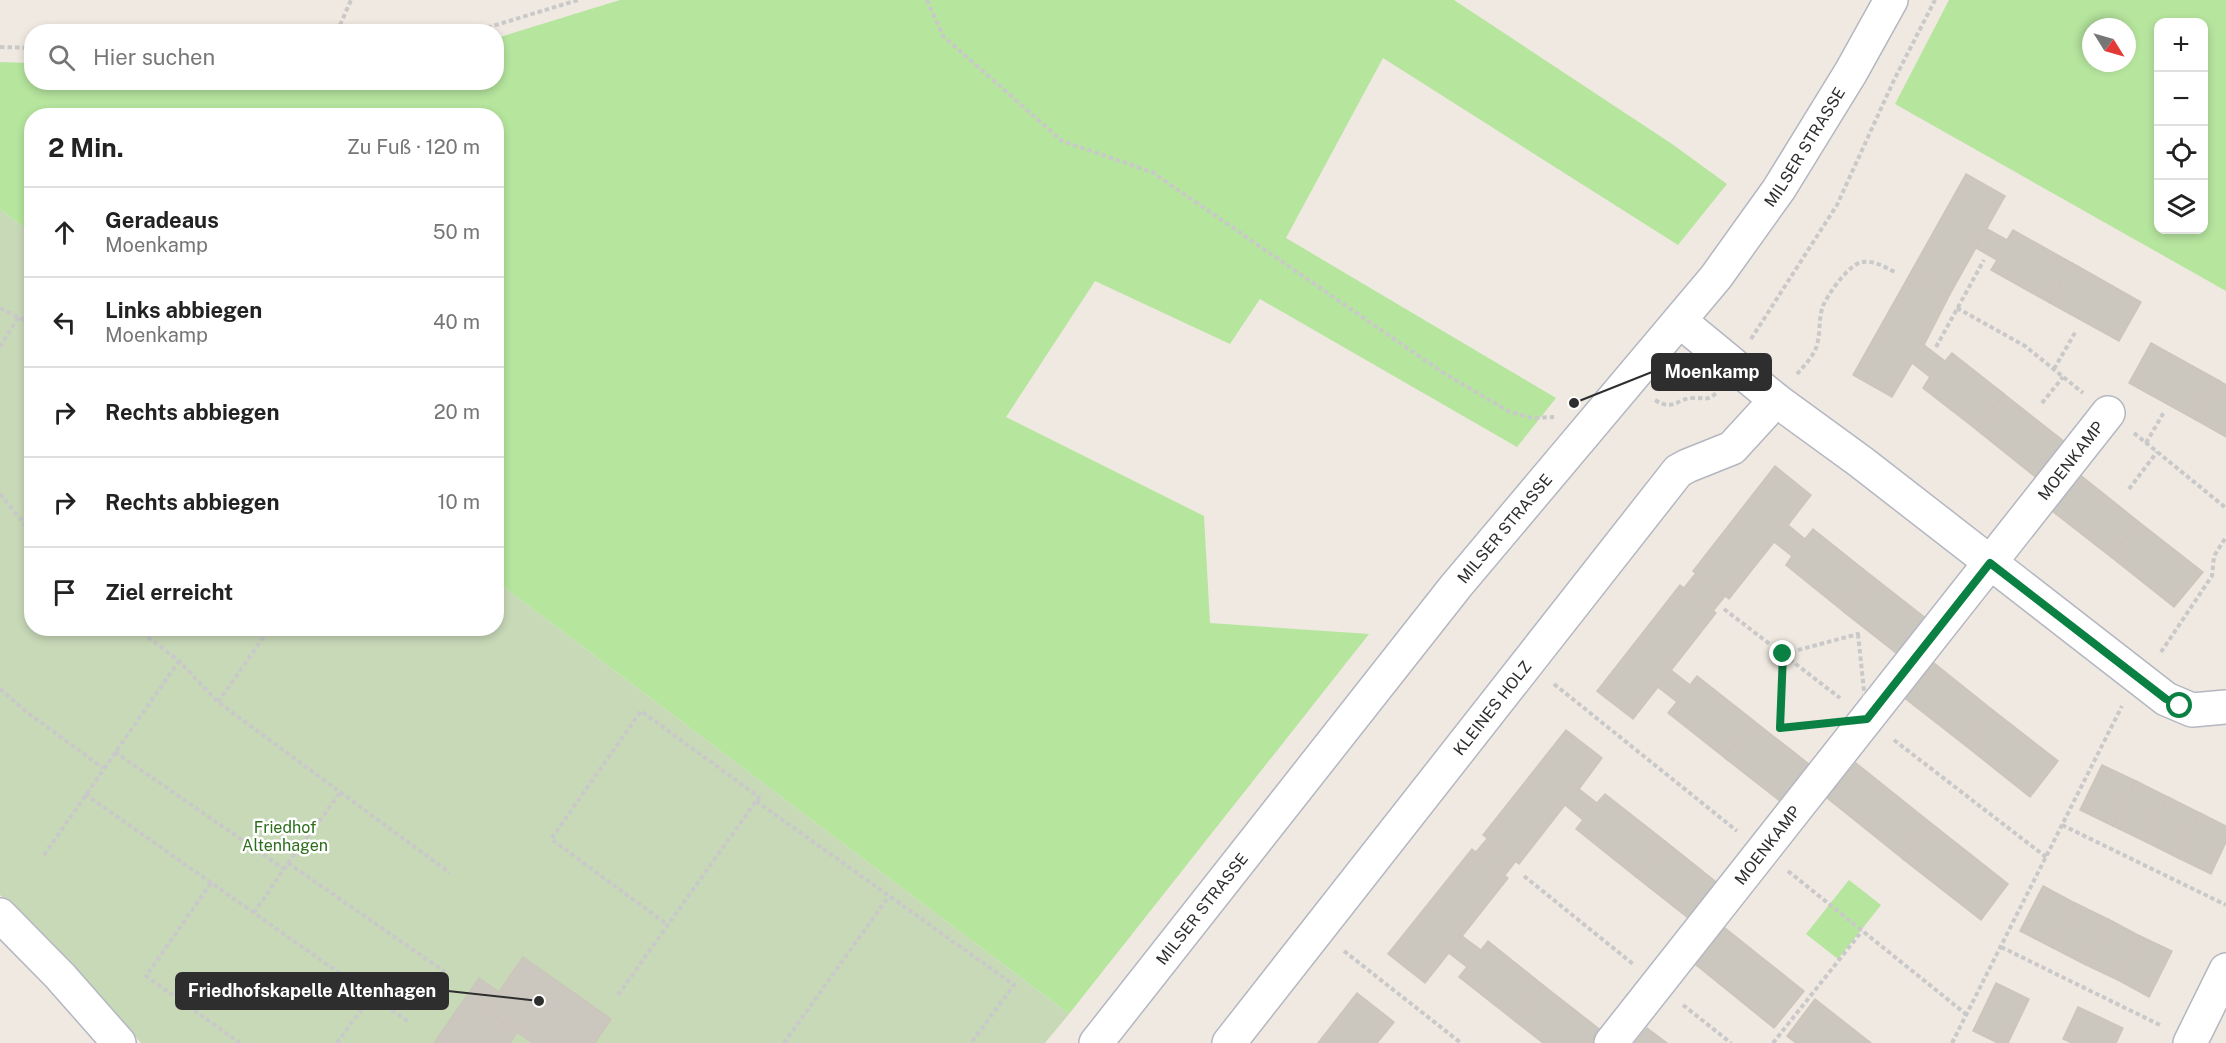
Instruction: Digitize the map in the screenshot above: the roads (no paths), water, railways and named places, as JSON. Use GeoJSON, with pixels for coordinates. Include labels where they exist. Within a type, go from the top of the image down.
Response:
{"type":"FeatureCollection","features":[{"type":"Feature","properties":{"kind":"street","name":"MILSER STRASSE"},"geometry":{"type":"LineString","coordinates":[[1096,1043],[1456,586],[1680,321],[1744,240],[1779,189],[1851,72],[1891,0]]}},
{"type":"Feature","properties":{"kind":"street"},"geometry":{"type":"LineString","coordinates":[[1680,321],[1776,400],[2166,699],[2192,710],[2226,707]]}},
{"type":"Feature","properties":{"kind":"street","name":"KLEINES HOLZ"},"geometry":{"type":"LineString","coordinates":[[1229,1043],[1678,471],[1732,448],[1776,400]]}},
{"type":"Feature","properties":{"kind":"street","name":"MOENKAMP"},"geometry":{"type":"LineString","coordinates":[[1611,1043],[2108,413]]}},
{"type":"Feature","properties":{"kind":"street"},"geometry":{"type":"LineString","coordinates":[[0,915],[60,976],[119,1043]]}},
{"type":"Feature","properties":{"kind":"street"},"geometry":{"type":"LineString","coordinates":[[2191,1042],[2226,970]]}},
{"type":"Feature","properties":{"kind":"place","name":"Moenkamp"},"geometry":{"type":"Point","coordinates":[1574,403]}},
{"type":"Feature","properties":{"kind":"place","name":"Friedhofskapelle Altenhagen"},"geometry":{"type":"Point","coordinates":[539,1001]}},
{"type":"Feature","properties":{"kind":"park label","name":"Friedhof Altenhagen"},"geometry":{"type":"Point","coordinates":[285,836]}}]}
